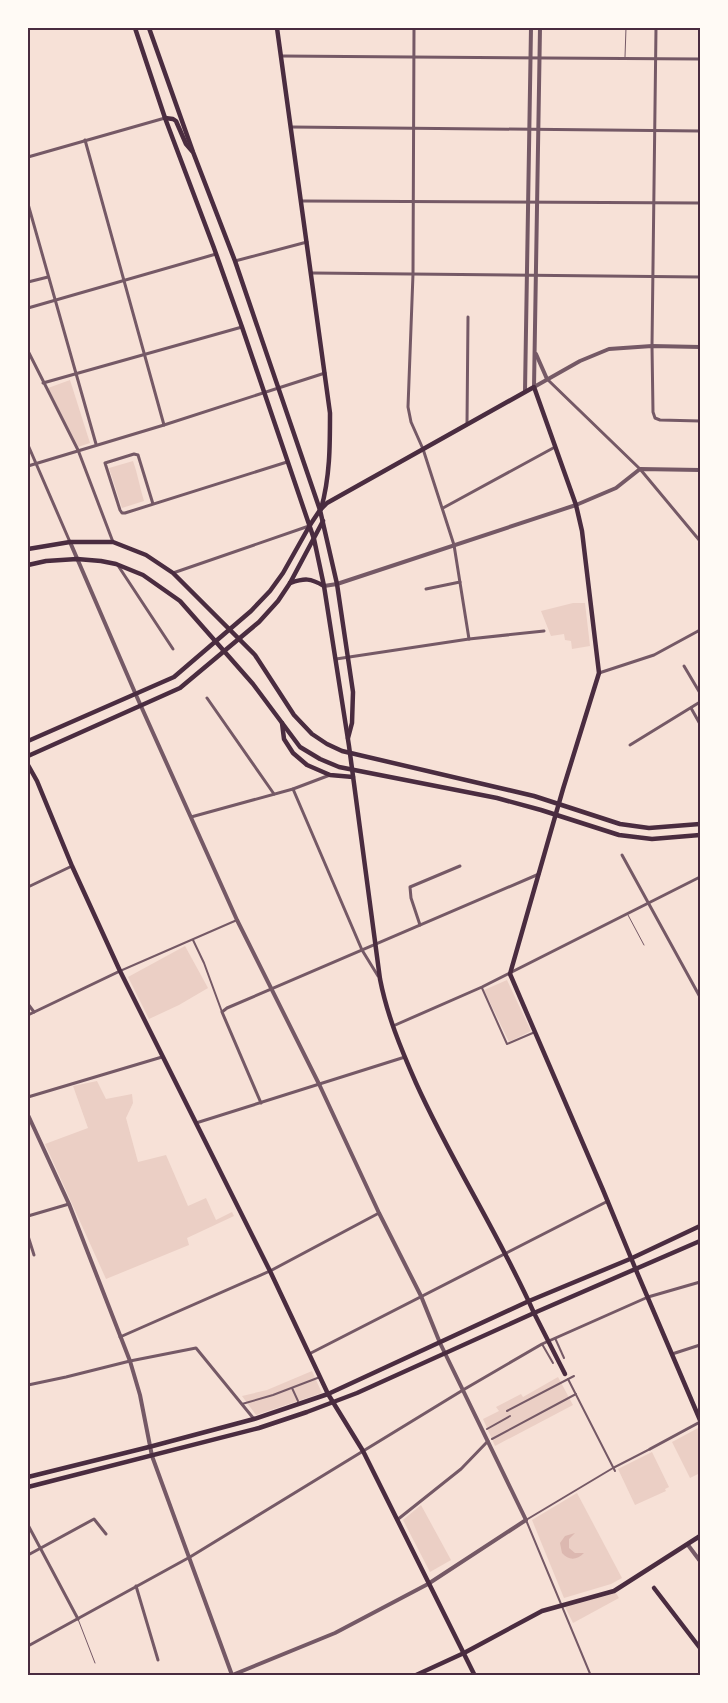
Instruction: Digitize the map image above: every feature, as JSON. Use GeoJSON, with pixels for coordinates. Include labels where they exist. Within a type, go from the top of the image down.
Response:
{"type":"FeatureCollection","features":[{"type":"Feature","properties":{"kind":"main road"},"geometry":{"type":"LineString","coordinates":[[135,28],[165,118],[242,327],[314,539],[324,586],[349,746],[377,943],[380,979],[393,1026],[437,1128],[505,1253],[565,1374]]}},
{"type":"Feature","properties":{"kind":"main road"},"geometry":{"type":"LineString","coordinates":[[149,28],[235,262],[320,510],[337,584],[353,692],[352,724],[348,740]]}},
{"type":"Feature","properties":{"kind":"main road"},"geometry":{"type":"LineString","coordinates":[[28,742],[174,677],[251,612],[270,591],[283,573],[320,510],[327,488],[330,455],[330,413],[326,372],[277,28]]}},
{"type":"Feature","properties":{"kind":"main road"},"geometry":{"type":"LineString","coordinates":[[165,118],[176,121],[186,144],[193,152]]}},
{"type":"Feature","properties":{"kind":"main road"},"geometry":{"type":"LineString","coordinates":[[320,510],[534,386],[576,505],[582,531],[599,673],[563,789],[510,974],[700,1421]]}},
{"type":"Feature","properties":{"kind":"main road"},"geometry":{"type":"LineString","coordinates":[[28,756],[180,688],[258,622],[278,601],[290,584],[323,521]]}},
{"type":"Feature","properties":{"kind":"main road"},"geometry":{"type":"LineString","coordinates":[[28,549],[70,542],[113,542],[146,555],[173,573],[255,655],[294,715],[312,734],[342,751],[534,796],[620,824],[649,828],[700,824]]}},
{"type":"Feature","properties":{"kind":"main road"},"geometry":{"type":"LineString","coordinates":[[28,566],[46,561],[76,559],[116,564],[143,575],[180,601],[253,684],[300,747],[320,759],[339,766],[497,798],[619,835],[652,839],[700,835]]}},
{"type":"Feature","properties":{"kind":"main road"},"geometry":{"type":"LineString","coordinates":[[290,584],[302,579],[313,580],[324,586]]}},
{"type":"Feature","properties":{"kind":"main road"},"geometry":{"type":"LineString","coordinates":[[282,723],[284,739],[293,753],[307,765],[330,775],[353,776]]}},
{"type":"Feature","properties":{"kind":"main road"},"geometry":{"type":"LineString","coordinates":[[28,765],[37,781],[72,866],[120,972],[270,1271],[328,1394],[363,1452],[474,1676]]}},
{"type":"Feature","properties":{"kind":"main road"},"geometry":{"type":"LineString","coordinates":[[28,1477],[254,1419],[328,1394],[529,1301],[630,1259],[700,1226]]}},
{"type":"Feature","properties":{"kind":"main road"},"geometry":{"type":"LineString","coordinates":[[28,1487],[259,1428],[333,1402],[700,1241]]}},
{"type":"Feature","properties":{"kind":"main road"},"geometry":{"type":"LineString","coordinates":[[414,1676],[464,1653],[542,1611],[614,1591],[700,1536]]}},
{"type":"Feature","properties":{"kind":"main road"},"geometry":{"type":"LineString","coordinates":[[654,1588],[700,1648]]}},
{"type":"Feature","properties":{"kind":"street"},"geometry":{"type":"LineString","coordinates":[[414,28],[413,274],[408,407],[411,422],[423,449],[454,545],[470,639]]}},
{"type":"Feature","properties":{"kind":"street"},"geometry":{"type":"LineString","coordinates":[[525,392],[531,28]]}},
{"type":"Feature","properties":{"kind":"street"},"geometry":{"type":"LineString","coordinates":[[540,28],[534,386],[580,361],[609,349],[652,346],[700,347]]}},
{"type":"Feature","properties":{"kind":"street"},"geometry":{"type":"LineString","coordinates":[[656,28],[652,346],[653,412],[655,418],[660,420],[700,421]]}},
{"type":"Feature","properties":{"kind":"street"},"geometry":{"type":"LineString","coordinates":[[281,56],[700,59]]}},
{"type":"Feature","properties":{"kind":"street"},"geometry":{"type":"LineString","coordinates":[[28,157],[165,118]]}},
{"type":"Feature","properties":{"kind":"street"},"geometry":{"type":"LineString","coordinates":[[291,127],[700,131]]}},
{"type":"Feature","properties":{"kind":"street"},"geometry":{"type":"LineString","coordinates":[[85,140],[164,425]]}},
{"type":"Feature","properties":{"kind":"street"},"geometry":{"type":"LineString","coordinates":[[302,201],[700,203]]}},
{"type":"Feature","properties":{"kind":"street"},"geometry":{"type":"LineString","coordinates":[[28,204],[30,219],[96,444]]}},
{"type":"Feature","properties":{"kind":"street"},"geometry":{"type":"LineString","coordinates":[[235,262],[307,242]]}},
{"type":"Feature","properties":{"kind":"street"},"geometry":{"type":"LineString","coordinates":[[28,308],[216,254]]}},
{"type":"Feature","properties":{"kind":"street"},"geometry":{"type":"LineString","coordinates":[[312,273],[700,277]]}},
{"type":"Feature","properties":{"kind":"street"},"geometry":{"type":"LineString","coordinates":[[28,282],[48,277]]}},
{"type":"Feature","properties":{"kind":"street"},"geometry":{"type":"LineString","coordinates":[[467,424],[468,317]]}},
{"type":"Feature","properties":{"kind":"street"},"geometry":{"type":"LineString","coordinates":[[43,383],[242,327]]}},
{"type":"Feature","properties":{"kind":"street"},"geometry":{"type":"LineString","coordinates":[[28,351],[78,450],[113,542]]}},
{"type":"Feature","properties":{"kind":"street"},"geometry":{"type":"LineString","coordinates":[[534,351],[547,379],[640,469],[700,541]]}},
{"type":"Feature","properties":{"kind":"street"},"geometry":{"type":"LineString","coordinates":[[28,466],[164,425],[326,372]]}},
{"type":"Feature","properties":{"kind":"street"},"geometry":{"type":"LineString","coordinates":[[28,445],[76,559],[237,920],[319,1084],[379,1213],[421,1296],[444,1354],[490,1440],[526,1520],[591,1676]]}},
{"type":"Feature","properties":{"kind":"street"},"geometry":{"type":"LineString","coordinates":[[443,508],[555,447]]}},
{"type":"Feature","properties":{"kind":"street"},"geometry":{"type":"LineString","coordinates":[[153,504],[139,457],[134,454],[105,463],[122,513],[153,504],[287,462]]}},
{"type":"Feature","properties":{"kind":"street"},"geometry":{"type":"LineString","coordinates":[[324,586],[337,584],[576,505],[616,488],[640,469],[700,470]]}},
{"type":"Feature","properties":{"kind":"street"},"geometry":{"type":"LineString","coordinates":[[173,573],[310,526]]}},
{"type":"Feature","properties":{"kind":"street"},"geometry":{"type":"LineString","coordinates":[[116,564],[173,649]]}},
{"type":"Feature","properties":{"kind":"street"},"geometry":{"type":"LineString","coordinates":[[426,589],[460,582]]}},
{"type":"Feature","properties":{"kind":"street"},"geometry":{"type":"LineString","coordinates":[[599,673],[654,655],[700,630]]}},
{"type":"Feature","properties":{"kind":"street"},"geometry":{"type":"LineString","coordinates":[[335,659],[470,639],[544,631]]}},
{"type":"Feature","properties":{"kind":"street"},"geometry":{"type":"LineString","coordinates":[[684,666],[700,693]]}},
{"type":"Feature","properties":{"kind":"street"},"geometry":{"type":"LineString","coordinates":[[207,698],[274,794]]}},
{"type":"Feature","properties":{"kind":"street"},"geometry":{"type":"LineString","coordinates":[[630,745],[700,702]]}},
{"type":"Feature","properties":{"kind":"street"},"geometry":{"type":"LineString","coordinates":[[691,708],[700,724]]}},
{"type":"Feature","properties":{"kind":"street"},"geometry":{"type":"LineString","coordinates":[[191,817],[294,789],[330,775]]}},
{"type":"Feature","properties":{"kind":"street"},"geometry":{"type":"LineString","coordinates":[[294,789],[362,950],[380,979]]}},
{"type":"Feature","properties":{"kind":"street"},"geometry":{"type":"LineString","coordinates":[[622,855],[700,997]]}},
{"type":"Feature","properties":{"kind":"street"},"geometry":{"type":"LineString","coordinates":[[28,887],[72,866]]}},
{"type":"Feature","properties":{"kind":"street"},"geometry":{"type":"LineString","coordinates":[[420,925],[410,898],[410,887],[460,866]]}},
{"type":"Feature","properties":{"kind":"street"},"geometry":{"type":"LineString","coordinates":[[222,1012],[227,1008],[540,873]]}},
{"type":"Feature","properties":{"kind":"street"},"geometry":{"type":"LineString","coordinates":[[393,1026],[510,974],[700,877]]}},
{"type":"Feature","properties":{"kind":"street"},"geometry":{"type":"LineString","coordinates":[[28,1015],[237,920]]}},
{"type":"Feature","properties":{"kind":"street"},"geometry":{"type":"LineString","coordinates":[[192,939],[204,963],[222,1012],[261,1103]]}},
{"type":"Feature","properties":{"kind":"street"},"geometry":{"type":"LineString","coordinates":[[482,987],[507,1044],[535,1032]]}},
{"type":"Feature","properties":{"kind":"street"},"geometry":{"type":"LineString","coordinates":[[28,1004],[34,1012]]}},
{"type":"Feature","properties":{"kind":"street"},"geometry":{"type":"LineString","coordinates":[[28,1098],[162,1057]]}},
{"type":"Feature","properties":{"kind":"street"},"geometry":{"type":"LineString","coordinates":[[196,1123],[405,1057]]}},
{"type":"Feature","properties":{"kind":"street"},"geometry":{"type":"LineString","coordinates":[[28,1114],[69,1204],[130,1361],[140,1395],[149,1447],[231,1675],[334,1633],[428,1584],[526,1520],[613,1468],[700,1421]]}},
{"type":"Feature","properties":{"kind":"street"},"geometry":{"type":"LineString","coordinates":[[308,1354],[608,1201]]}},
{"type":"Feature","properties":{"kind":"street"},"geometry":{"type":"LineString","coordinates":[[28,1216],[69,1204]]}},
{"type":"Feature","properties":{"kind":"street"},"geometry":{"type":"LineString","coordinates":[[120,1337],[270,1271],[379,1213]]}},
{"type":"Feature","properties":{"kind":"street"},"geometry":{"type":"LineString","coordinates":[[28,1236],[34,1255]]}},
{"type":"Feature","properties":{"kind":"street"},"geometry":{"type":"LineString","coordinates":[[28,1646],[190,1557],[463,1390],[542,1344],[648,1297],[700,1282]]}},
{"type":"Feature","properties":{"kind":"street"},"geometry":{"type":"LineString","coordinates":[[555,1338],[564,1358]]}},
{"type":"Feature","properties":{"kind":"street"},"geometry":{"type":"LineString","coordinates":[[542,1344],[552,1364]]}},
{"type":"Feature","properties":{"kind":"street"},"geometry":{"type":"LineString","coordinates":[[672,1354],[700,1345]]}},
{"type":"Feature","properties":{"kind":"street"},"geometry":{"type":"LineString","coordinates":[[28,1384],[196,1348],[254,1419]]}},
{"type":"Feature","properties":{"kind":"street"},"geometry":{"type":"LineString","coordinates":[[507,1411],[574,1376]]}},
{"type":"Feature","properties":{"kind":"street"},"geometry":{"type":"LineString","coordinates":[[242,1404],[320,1377]]}},
{"type":"Feature","properties":{"kind":"street"},"geometry":{"type":"LineString","coordinates":[[568,1379],[615,1471]]}},
{"type":"Feature","properties":{"kind":"street"},"geometry":{"type":"LineString","coordinates":[[292,1388],[298,1401]]}},
{"type":"Feature","properties":{"kind":"street"},"geometry":{"type":"LineString","coordinates":[[397,1520],[461,1469],[490,1440],[576,1394]]}},
{"type":"Feature","properties":{"kind":"street"},"geometry":{"type":"LineString","coordinates":[[487,1429],[510,1416]]}},
{"type":"Feature","properties":{"kind":"street"},"geometry":{"type":"LineString","coordinates":[[28,1555],[94,1519],[106,1534]]}},
{"type":"Feature","properties":{"kind":"street"},"geometry":{"type":"LineString","coordinates":[[28,1525],[78,1619]]}},
{"type":"Feature","properties":{"kind":"street"},"geometry":{"type":"LineString","coordinates":[[688,1545],[700,1560]]}},
{"type":"Feature","properties":{"kind":"street"},"geometry":{"type":"LineString","coordinates":[[136,1586],[158,1660]]}},
{"type":"Feature","properties":{"kind":"lane"},"geometry":{"type":"LineString","coordinates":[[625,59],[626,28]]}},
{"type":"Feature","properties":{"kind":"lane"},"geometry":{"type":"LineString","coordinates":[[628,915],[644,945]]}},
{"type":"Feature","properties":{"kind":"lane"},"geometry":{"type":"LineString","coordinates":[[78,1619],[95,1662]]}},
{"type":"Feature","properties":{"kind":"shaded area"},"geometry":{"type":"Polygon","coordinates":[[[70,380],[90,443],[78,447],[48,388],[70,380]]]}},
{"type":"Feature","properties":{"kind":"shaded area"},"geometry":{"type":"Polygon","coordinates":[[[133,461],[144,501],[122,508],[109,468],[133,461]]]}},
{"type":"Feature","properties":{"kind":"shaded area"},"geometry":{"type":"Polygon","coordinates":[[[573,603],[585,603],[590,646],[572,649],[571,641],[565,640],[564,634],[551,636],[541,611],[573,603]]]}},
{"type":"Feature","properties":{"kind":"shaded area"},"geometry":{"type":"Polygon","coordinates":[[[185,946],[208,988],[179,1005],[149,1019],[128,977],[185,946]]]}},
{"type":"Feature","properties":{"kind":"shaded area"},"geometry":{"type":"Polygon","coordinates":[[[507,980],[531,1031],[509,1042],[484,990],[507,980]]]}},
{"type":"Feature","properties":{"kind":"shaded area"},"geometry":{"type":"Polygon","coordinates":[[[97,1081],[106,1099],[132,1094],[133,1103],[126,1118],[138,1162],[166,1155],[188,1206],[206,1198],[216,1220],[232,1212],[234,1216],[187,1238],[189,1245],[106,1279],[45,1144],[88,1128],[73,1086],[97,1081]]]}},
{"type":"Feature","properties":{"kind":"shaded area"},"geometry":{"type":"Polygon","coordinates":[[[312,1371],[322,1393],[256,1415],[242,1396],[267,1390],[312,1371]]]}},
{"type":"Feature","properties":{"kind":"shaded area"},"geometry":{"type":"Polygon","coordinates":[[[558,1377],[573,1405],[495,1446],[483,1419],[499,1411],[496,1407],[521,1394],[523,1397],[558,1377]]]}},
{"type":"Feature","properties":{"kind":"shaded area"},"geometry":{"type":"Polygon","coordinates":[[[700,1427],[700,1473],[690,1478],[672,1442],[700,1427]]]}},
{"type":"Feature","properties":{"kind":"shaded area"},"geometry":{"type":"Polygon","coordinates":[[[652,1452],[669,1487],[665,1489],[666,1491],[635,1505],[618,1469],[652,1452]]]}},
{"type":"Feature","properties":{"kind":"shaded area"},"geometry":{"type":"Polygon","coordinates":[[[577,1493],[622,1578],[611,1584],[564,1598],[532,1520],[577,1493]]]}},
{"type":"Feature","properties":{"kind":"shaded area"},"geometry":{"type":"Polygon","coordinates":[[[421,1505],[451,1560],[430,1572],[403,1520],[421,1505]]]}},
{"type":"Feature","properties":{"kind":"shaded area"},"geometry":{"type":"Polygon","coordinates":[[[575,1533],[569,1539],[569,1548],[575,1553],[584,1553],[579,1557],[570,1558],[562,1553],[560,1543],[565,1536],[575,1533]]]}},
{"type":"Feature","properties":{"kind":"shaded area"},"geometry":{"type":"Polygon","coordinates":[[[616,1593],[619,1598],[573,1623],[565,1607],[616,1593]]]}}]}
